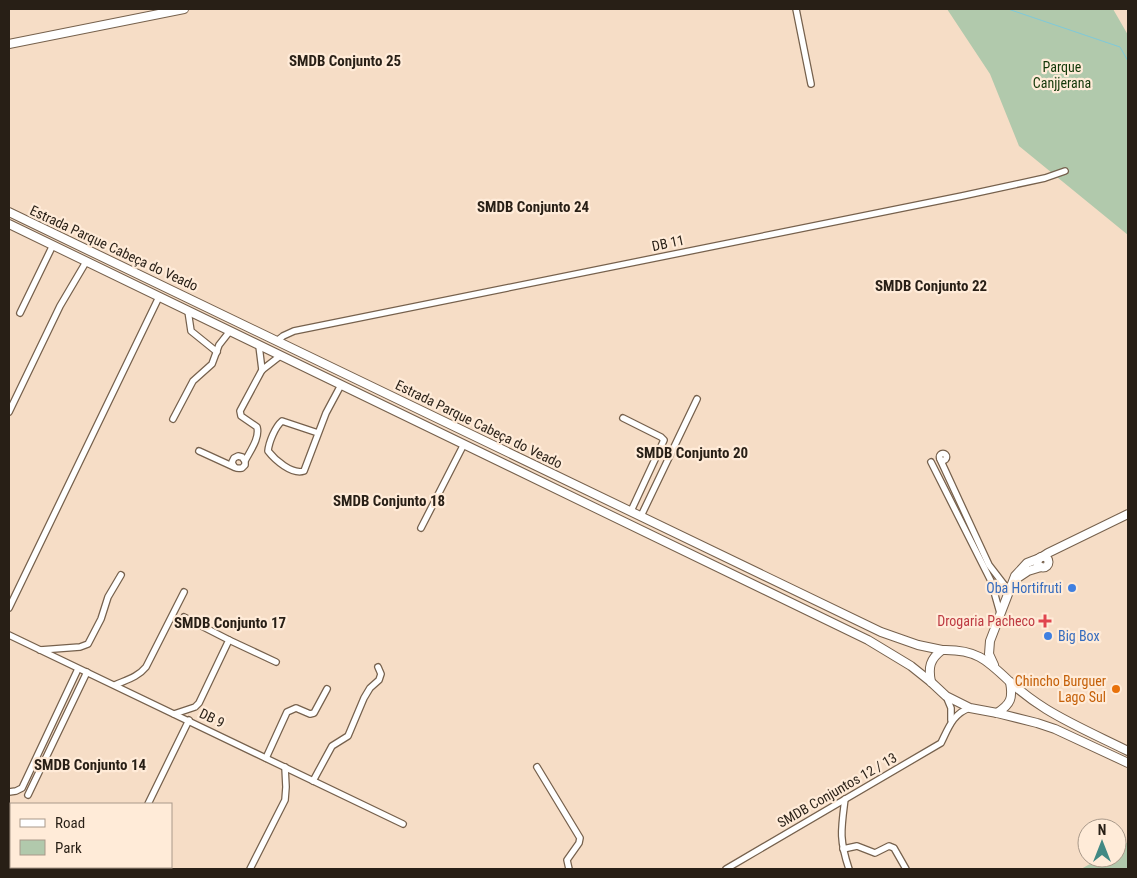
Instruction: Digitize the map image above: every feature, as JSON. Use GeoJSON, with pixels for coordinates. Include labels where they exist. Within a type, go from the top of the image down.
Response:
{"type":"FeatureCollection","features":[{"type":"Feature","properties":{"kind":"main road"},"geometry":{"type":"LineString","coordinates":[[9,44],[184,9]]}},
{"type":"Feature","properties":{"kind":"main road","name":"Estrada Parque Cabeça do Veado"},"geometry":{"type":"LineString","coordinates":[[9,212],[881,632],[918,645],[942,650]]}},
{"type":"Feature","properties":{"kind":"main road","name":"Estrada Parque Cabeça do Veado"},"geometry":{"type":"LineString","coordinates":[[9,224],[868,640],[892,653],[931,682]]}},
{"type":"Feature","properties":{"kind":"main road"},"geometry":{"type":"LineString","coordinates":[[170,303],[176,291]]}},
{"type":"Feature","properties":{"kind":"main road"},"geometry":{"type":"LineString","coordinates":[[353,391],[359,380]]}},
{"type":"Feature","properties":{"kind":"main road"},"geometry":{"type":"LineString","coordinates":[[1012,582],[1022,574],[1041,567],[1038,563],[1063,546],[1128,514]]}},
{"type":"Feature","properties":{"kind":"main road"},"geometry":{"type":"LineString","coordinates":[[994,667],[989,654],[990,641],[1012,582],[1023,566],[1032,560],[1043,559]]}},
{"type":"Feature","properties":{"kind":"main road"},"geometry":{"type":"LineString","coordinates":[[970,653],[983,649],[990,641]]}},
{"type":"Feature","properties":{"kind":"main road"},"geometry":{"type":"LineString","coordinates":[[1128,751],[1059,717],[1037,703],[985,659],[970,653],[942,650],[931,661],[929,667],[931,682],[946,696],[970,708],[997,713],[1055,729],[1128,763]]}},
{"type":"Feature","properties":{"kind":"main road"},"geometry":{"type":"LineString","coordinates":[[997,713],[1011,701],[1010,682]]}},
{"type":"Feature","properties":{"kind":"street"},"geometry":{"type":"LineString","coordinates":[[796,9],[811,84]]}},
{"type":"Feature","properties":{"kind":"street","name":"DB 11"},"geometry":{"type":"LineString","coordinates":[[278,340],[282,336],[294,331],[962,196],[1045,178],[1066,171]]}},
{"type":"Feature","properties":{"kind":"street"},"geometry":{"type":"LineString","coordinates":[[20,314],[53,245]]}},
{"type":"Feature","properties":{"kind":"street"},"geometry":{"type":"LineString","coordinates":[[9,412],[60,306],[86,262]]}},
{"type":"Feature","properties":{"kind":"street"},"geometry":{"type":"LineString","coordinates":[[9,608],[159,297]]}},
{"type":"Feature","properties":{"kind":"street"},"geometry":{"type":"LineString","coordinates":[[188,311],[191,331],[217,352]]}},
{"type":"Feature","properties":{"kind":"street"},"geometry":{"type":"LineString","coordinates":[[173,419],[193,380],[212,364],[220,342],[230,331]]}},
{"type":"Feature","properties":{"kind":"street"},"geometry":{"type":"LineString","coordinates":[[259,346],[262,370]]}},
{"type":"Feature","properties":{"kind":"street"},"geometry":{"type":"LineString","coordinates":[[199,452],[234,467],[232,462],[234,458],[242,457],[245,461],[258,430],[255,425],[243,418],[240,411],[262,370],[280,356]]}},
{"type":"Feature","properties":{"kind":"street"},"geometry":{"type":"LineString","coordinates":[[318,432],[282,421],[269,445],[268,451],[286,466],[295,471],[302,472],[306,468],[318,432],[341,385]]}},
{"type":"Feature","properties":{"kind":"street"},"geometry":{"type":"LineString","coordinates":[[641,516],[697,400]]}},
{"type":"Feature","properties":{"kind":"street"},"geometry":{"type":"LineString","coordinates":[[623,418],[664,440],[630,511]]}},
{"type":"Feature","properties":{"kind":"street"},"geometry":{"type":"LineString","coordinates":[[421,528],[464,444]]}},
{"type":"Feature","properties":{"kind":"street"},"geometry":{"type":"LineString","coordinates":[[943,458],[943,467],[989,566],[1009,590]]}},
{"type":"Feature","properties":{"kind":"street"},"geometry":{"type":"LineString","coordinates":[[931,462],[991,581],[1000,613]]}},
{"type":"Feature","properties":{"kind":"street"},"geometry":{"type":"LineString","coordinates":[[40,650],[80,647],[88,644],[101,620],[108,597],[121,576]]}},
{"type":"Feature","properties":{"kind":"street"},"geometry":{"type":"LineString","coordinates":[[115,685],[133,678],[146,667],[184,592]]}},
{"type":"Feature","properties":{"kind":"street"},"geometry":{"type":"LineString","coordinates":[[184,617],[276,662]]}},
{"type":"Feature","properties":{"kind":"street","name":"DB 9"},"geometry":{"type":"LineString","coordinates":[[9,635],[403,824]]}},
{"type":"Feature","properties":{"kind":"street"},"geometry":{"type":"LineString","coordinates":[[174,714],[195,707],[199,703],[229,640]]}},
{"type":"Feature","properties":{"kind":"street"},"geometry":{"type":"LineString","coordinates":[[314,781],[332,746],[348,736],[364,698],[380,677],[378,667]]}},
{"type":"Feature","properties":{"kind":"street"},"geometry":{"type":"LineString","coordinates":[[9,792],[16,792],[22,788],[78,669]]}},
{"type":"Feature","properties":{"kind":"street"},"geometry":{"type":"LineString","coordinates":[[28,794],[87,672]]}},
{"type":"Feature","properties":{"kind":"street"},"geometry":{"type":"LineString","coordinates":[[266,758],[288,712],[296,708],[310,714],[314,713],[327,689]]}},
{"type":"Feature","properties":{"kind":"street"},"geometry":{"type":"LineString","coordinates":[[946,696],[951,708],[951,722]]}},
{"type":"Feature","properties":{"kind":"street","name":"SMDB Conjuntos 12 / 13"},"geometry":{"type":"LineString","coordinates":[[726,869],[735,867],[845,799],[941,743],[951,722],[960,712],[970,708]]}},
{"type":"Feature","properties":{"kind":"street"},"geometry":{"type":"LineString","coordinates":[[148,803],[188,720]]}},
{"type":"Feature","properties":{"kind":"street"},"geometry":{"type":"LineString","coordinates":[[250,869],[285,800],[285,767]]}},
{"type":"Feature","properties":{"kind":"street"},"geometry":{"type":"LineString","coordinates":[[537,767],[580,838],[580,843],[567,860],[569,869]]}},
{"type":"Feature","properties":{"kind":"street"},"geometry":{"type":"LineString","coordinates":[[845,799],[840,832],[842,849],[849,869]]}},
{"type":"Feature","properties":{"kind":"street"},"geometry":{"type":"LineString","coordinates":[[842,849],[857,846],[875,853],[889,846],[894,848],[906,869]]}},
{"type":"Feature","properties":{"kind":"green space","name":"Parque Canjjerana"},"geometry":{"type":"Polygon","coordinates":[[[947,9],[1113,9],[1128,35],[1128,235],[1019,146],[990,74],[947,9]]]}},
{"type":"Feature","properties":{"kind":"green space"},"geometry":{"type":"Polygon","coordinates":[[[9,805],[10,868],[63,869],[9,869],[9,805]]]}},
{"type":"Feature","properties":{"kind":"green space"},"geometry":{"type":"Polygon","coordinates":[[[1127,843],[1128,869],[1081,869],[1127,868],[1127,843]]]}},
{"type":"Feature","properties":{"kind":"waterway"},"geometry":{"type":"LineString","coordinates":[[1008,9],[1120,47],[1128,61]]}},
{"type":"Feature","properties":{"kind":"place","name":"Oba Hortifruti"},"geometry":{"type":"Point","coordinates":[1072,588]}},
{"type":"Feature","properties":{"kind":"place","name":"Drogaria Pacheco"},"geometry":{"type":"Point","coordinates":[1045,621]}},
{"type":"Feature","properties":{"kind":"place","name":"Big Box"},"geometry":{"type":"Point","coordinates":[1048,636]}},
{"type":"Feature","properties":{"kind":"place","name":"Chincho Burguer Lago Sul"},"geometry":{"type":"Point","coordinates":[1116,689]}},
{"type":"Feature","properties":{"kind":"district","name":"SMDB Conjunto 25"},"geometry":{"type":"Point","coordinates":[345,61]}},
{"type":"Feature","properties":{"kind":"district","name":"SMDB Conjunto 24"},"geometry":{"type":"Point","coordinates":[533,207]}},
{"type":"Feature","properties":{"kind":"district","name":"SMDB Conjunto 22"},"geometry":{"type":"Point","coordinates":[931,286]}},
{"type":"Feature","properties":{"kind":"district","name":"SMDB Conjunto 20"},"geometry":{"type":"Point","coordinates":[692,453]}},
{"type":"Feature","properties":{"kind":"district","name":"SMDB Conjunto 18"},"geometry":{"type":"Point","coordinates":[389,501]}},
{"type":"Feature","properties":{"kind":"district","name":"SMDB Conjunto 17"},"geometry":{"type":"Point","coordinates":[230,623]}},
{"type":"Feature","properties":{"kind":"district","name":"SMDB Conjunto 14"},"geometry":{"type":"Point","coordinates":[90,765]}}]}
